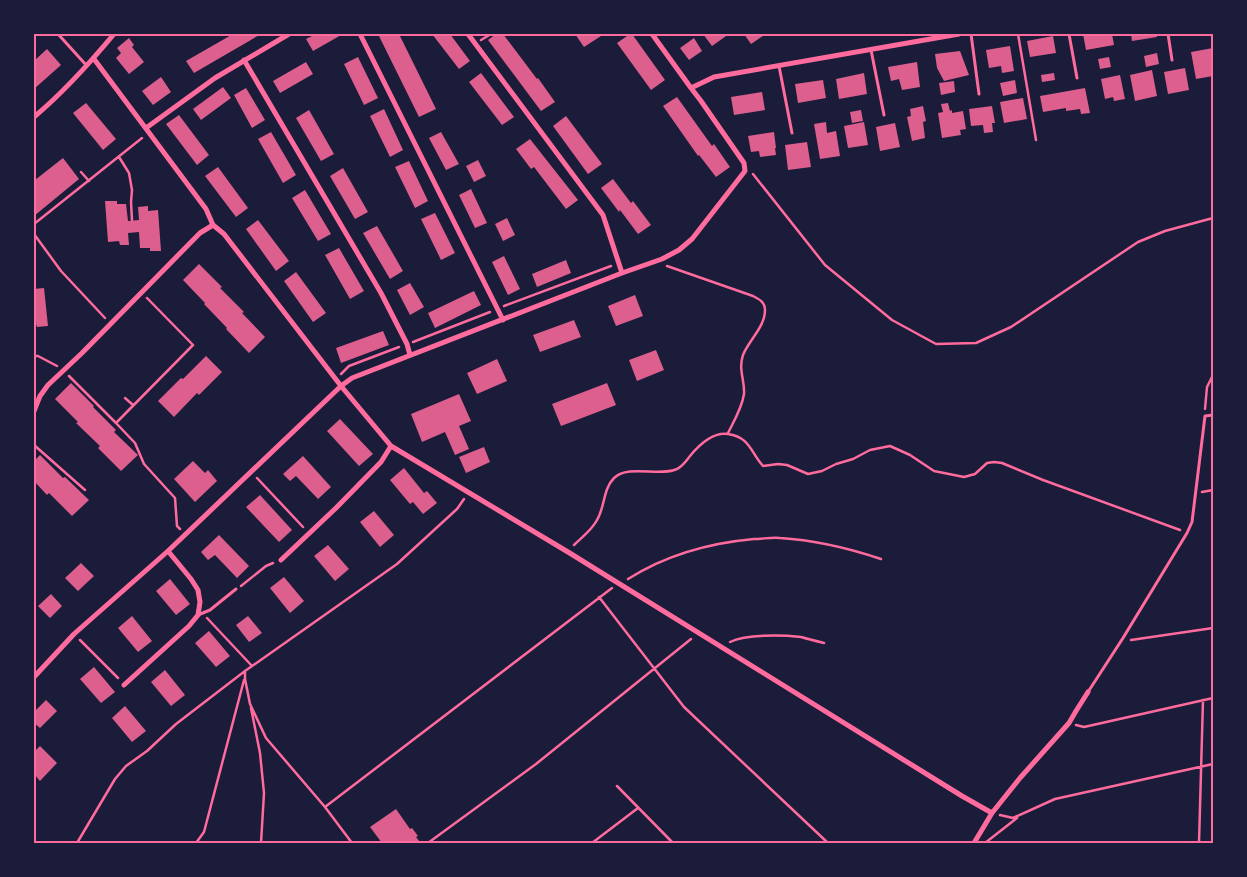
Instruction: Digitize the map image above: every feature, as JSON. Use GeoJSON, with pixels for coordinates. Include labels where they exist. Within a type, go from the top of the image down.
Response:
{"type":"FeatureCollection","features":[{"type":"Feature","properties":{"kind":"street"},"geometry":{"type":"LineString","coordinates":[[34,117],[88,66],[114,34]]}},
{"type":"Feature","properties":{"kind":"street"},"geometry":{"type":"LineString","coordinates":[[148,130],[215,78],[289,34]]}},
{"type":"Feature","properties":{"kind":"street"},"geometry":{"type":"LineString","coordinates":[[360,34],[503,320]]}},
{"type":"Feature","properties":{"kind":"street"},"geometry":{"type":"LineString","coordinates":[[468,34],[603,215],[622,273]]}},
{"type":"Feature","properties":{"kind":"street"},"geometry":{"type":"LineString","coordinates":[[34,676],[74,634],[168,551],[341,386],[352,378],[662,259],[679,250],[692,239],[744,171],[744,164],[702,101],[652,34]]}},
{"type":"Feature","properties":{"kind":"street"},"geometry":{"type":"LineString","coordinates":[[691,88],[714,78],[959,34]]}},
{"type":"Feature","properties":{"kind":"street"},"geometry":{"type":"LineString","coordinates":[[94,59],[206,209],[213,225],[224,234],[336,380],[391,446],[568,552],[992,814]]}},
{"type":"Feature","properties":{"kind":"street"},"geometry":{"type":"LineString","coordinates":[[244,60],[381,293],[407,344],[410,355]]}},
{"type":"Feature","properties":{"kind":"street"},"geometry":{"type":"LineString","coordinates":[[34,411],[40,396],[48,385],[200,233],[213,225]]}},
{"type":"Feature","properties":{"kind":"street"},"geometry":{"type":"LineString","coordinates":[[281,560],[381,462],[391,446]]}},
{"type":"Feature","properties":{"kind":"street"},"geometry":{"type":"LineString","coordinates":[[124,685],[189,626],[198,615],[200,602],[198,590],[168,551]]}},
{"type":"Feature","properties":{"kind":"street"},"geometry":{"type":"LineString","coordinates":[[974,843],[992,814],[1020,778],[1070,723],[1088,692]]}},
{"type":"Feature","properties":{"kind":"lane"},"geometry":{"type":"LineString","coordinates":[[58,34],[88,66]]}},
{"type":"Feature","properties":{"kind":"lane"},"geometry":{"type":"LineString","coordinates":[[971,34],[979,94]]}},
{"type":"Feature","properties":{"kind":"lane"},"geometry":{"type":"LineString","coordinates":[[1069,34],[1076,78]]}},
{"type":"Feature","properties":{"kind":"lane"},"geometry":{"type":"LineString","coordinates":[[1168,34],[1172,60]]}},
{"type":"Feature","properties":{"kind":"lane"},"geometry":{"type":"LineString","coordinates":[[871,49],[884,115]]}},
{"type":"Feature","properties":{"kind":"lane"},"geometry":{"type":"LineString","coordinates":[[778,66],[792,133]]}},
{"type":"Feature","properties":{"kind":"lane"},"geometry":{"type":"LineString","coordinates":[[1088,692],[1123,638],[1192,522],[1205,416],[1213,415]]}},
{"type":"Feature","properties":{"kind":"lane"},"geometry":{"type":"LineString","coordinates":[[198,615],[210,610],[236,589]]}},
{"type":"Feature","properties":{"kind":"path"},"geometry":{"type":"LineString","coordinates":[[1018,34],[1036,140]]}},
{"type":"Feature","properties":{"kind":"path"},"geometry":{"type":"LineString","coordinates":[[34,224],[119,157],[148,130]]}},
{"type":"Feature","properties":{"kind":"path"},"geometry":{"type":"LineString","coordinates":[[119,157],[129,173],[132,190],[132,220]]}},
{"type":"Feature","properties":{"kind":"path"},"geometry":{"type":"LineString","coordinates":[[744,164],[825,265],[892,320],[936,344],[976,343],[1011,327],[1138,242],[1166,231],[1213,218]]}},
{"type":"Feature","properties":{"kind":"path"},"geometry":{"type":"LineString","coordinates":[[81,172],[89,181]]}},
{"type":"Feature","properties":{"kind":"path"},"geometry":{"type":"LineString","coordinates":[[34,234],[61,271],[110,324]]}},
{"type":"Feature","properties":{"kind":"path"},"geometry":{"type":"LineString","coordinates":[[662,259],[668,266],[753,296],[762,301],[765,307],[764,316],[759,328],[742,357],[741,370],[744,393],[741,406],[728,434]]}},
{"type":"Feature","properties":{"kind":"path"},"geometry":{"type":"LineString","coordinates":[[336,380],[349,366],[619,263]]}},
{"type":"Feature","properties":{"kind":"path"},"geometry":{"type":"LineString","coordinates":[[116,423],[193,345],[146,297]]}},
{"type":"Feature","properties":{"kind":"path"},"geometry":{"type":"LineString","coordinates":[[34,356],[38,356],[64,370],[135,443],[144,464],[175,498],[177,526],[180,529]]}},
{"type":"Feature","properties":{"kind":"path"},"geometry":{"type":"LineString","coordinates":[[1205,416],[1207,387],[1213,374]]}},
{"type":"Feature","properties":{"kind":"path"},"geometry":{"type":"LineString","coordinates":[[125,398],[133,406]]}},
{"type":"Feature","properties":{"kind":"path"},"geometry":{"type":"LineString","coordinates":[[568,552],[597,521],[607,489],[620,474],[672,471],[682,466],[707,439],[728,434],[741,438],[750,446],[763,466],[787,465],[808,474],[822,472],[870,450],[890,446],[910,455],[934,471],[964,477],[975,474],[987,463],[1002,463],[1187,533]]}},
{"type":"Feature","properties":{"kind":"path"},"geometry":{"type":"LineString","coordinates":[[34,445],[85,490]]}},
{"type":"Feature","properties":{"kind":"path"},"geometry":{"type":"LineString","coordinates":[[250,472],[310,533]]}},
{"type":"Feature","properties":{"kind":"path"},"geometry":{"type":"LineString","coordinates":[[1199,492],[1213,490]]}},
{"type":"Feature","properties":{"kind":"path"},"geometry":{"type":"LineString","coordinates":[[77,843],[115,779],[126,766],[147,752],[176,724],[244,671],[397,564],[458,509],[469,492]]}},
{"type":"Feature","properties":{"kind":"path"},"geometry":{"type":"LineString","coordinates":[[325,807],[600,597],[644,569],[685,552],[732,541],[778,538],[819,542],[880,559]]}},
{"type":"Feature","properties":{"kind":"path"},"geometry":{"type":"LineString","coordinates":[[236,589],[266,566],[281,560]]}},
{"type":"Feature","properties":{"kind":"path"},"geometry":{"type":"LineString","coordinates":[[600,597],[684,707],[828,843]]}},
{"type":"Feature","properties":{"kind":"path"},"geometry":{"type":"LineString","coordinates":[[208,618],[252,666]]}},
{"type":"Feature","properties":{"kind":"path"},"geometry":{"type":"LineString","coordinates":[[1123,638],[1135,640],[1213,628]]}},
{"type":"Feature","properties":{"kind":"path"},"geometry":{"type":"LineString","coordinates":[[428,843],[536,764],[692,638],[696,631]]}},
{"type":"Feature","properties":{"kind":"path"},"geometry":{"type":"LineString","coordinates":[[74,634],[124,685]]}},
{"type":"Feature","properties":{"kind":"path"},"geometry":{"type":"LineString","coordinates":[[723,648],[726,644],[738,638],[766,636],[800,637],[824,643]]}},
{"type":"Feature","properties":{"kind":"path"},"geometry":{"type":"LineString","coordinates":[[244,671],[260,753],[264,794],[261,843]]}},
{"type":"Feature","properties":{"kind":"path"},"geometry":{"type":"LineString","coordinates":[[196,843],[204,832],[245,679]]}},
{"type":"Feature","properties":{"kind":"path"},"geometry":{"type":"LineString","coordinates":[[1070,723],[1084,727],[1213,698]]}},
{"type":"Feature","properties":{"kind":"path"},"geometry":{"type":"LineString","coordinates":[[1199,843],[1203,700]]}},
{"type":"Feature","properties":{"kind":"path"},"geometry":{"type":"LineString","coordinates":[[250,704],[266,738],[325,807],[352,843]]}},
{"type":"Feature","properties":{"kind":"path"},"geometry":{"type":"LineString","coordinates":[[992,814],[1013,818],[1055,799],[1213,764]]}},
{"type":"Feature","properties":{"kind":"path"},"geometry":{"type":"LineString","coordinates":[[617,786],[672,843]]}},
{"type":"Feature","properties":{"kind":"path"},"geometry":{"type":"LineString","coordinates":[[592,843],[638,808]]}},
{"type":"Feature","properties":{"kind":"path"},"geometry":{"type":"LineString","coordinates":[[985,843],[1020,815]]}},
{"type":"Feature","properties":{"kind":"building"},"geometry":{"type":"Polygon","coordinates":[[[233,34],[261,34],[194,73],[186,61],[233,34]]]}},
{"type":"Feature","properties":{"kind":"building"},"geometry":{"type":"Polygon","coordinates":[[[316,34],[343,34],[313,51],[306,39],[316,34]]]}},
{"type":"Feature","properties":{"kind":"building"},"geometry":{"type":"Polygon","coordinates":[[[378,34],[399,34],[436,109],[419,117],[378,34]]]}},
{"type":"Feature","properties":{"kind":"building"},"geometry":{"type":"Polygon","coordinates":[[[432,34],[450,34],[470,61],[459,69],[432,34]]]}},
{"type":"Feature","properties":{"kind":"building"},"geometry":{"type":"Polygon","coordinates":[[[496,34],[503,34],[555,102],[541,111],[488,40],[496,34]]]}},
{"type":"Feature","properties":{"kind":"building"},"geometry":{"type":"Polygon","coordinates":[[[575,34],[599,34],[601,36],[584,47],[575,34]]]}},
{"type":"Feature","properties":{"kind":"building"},"geometry":{"type":"Polygon","coordinates":[[[632,34],[665,80],[651,90],[617,43],[632,34]]]}},
{"type":"Feature","properties":{"kind":"building"},"geometry":{"type":"Polygon","coordinates":[[[703,34],[729,34],[712,46],[703,34]]]}},
{"type":"Feature","properties":{"kind":"building"},"geometry":{"type":"Polygon","coordinates":[[[744,34],[766,34],[751,44],[744,34]]]}},
{"type":"Feature","properties":{"kind":"building"},"geometry":{"type":"Polygon","coordinates":[[[1083,34],[1112,34],[1114,45],[1086,50],[1083,34]]]}},
{"type":"Feature","properties":{"kind":"building"},"geometry":{"type":"Polygon","coordinates":[[[1131,34],[1156,34],[1157,37],[1132,41],[1131,34]]]}},
{"type":"Feature","properties":{"kind":"building"},"geometry":{"type":"Polygon","coordinates":[[[1053,36],[1056,53],[1030,57],[1027,41],[1053,36]]]}},
{"type":"Feature","properties":{"kind":"building"},"geometry":{"type":"Polygon","coordinates":[[[129,38],[134,45],[132,47],[144,62],[129,74],[116,58],[121,53],[117,48],[129,38]]]}},
{"type":"Feature","properties":{"kind":"building"},"geometry":{"type":"Polygon","coordinates":[[[694,38],[702,51],[689,60],[680,48],[694,38]]]}},
{"type":"Feature","properties":{"kind":"building"},"geometry":{"type":"Polygon","coordinates":[[[1010,46],[1014,71],[1002,73],[1001,66],[989,68],[986,50],[1010,46]]]}},
{"type":"Feature","properties":{"kind":"building"},"geometry":{"type":"Polygon","coordinates":[[[1213,48],[1213,76],[1196,79],[1191,52],[1213,48]]]}},
{"type":"Feature","properties":{"kind":"building"},"geometry":{"type":"Polygon","coordinates":[[[47,49],[61,65],[34,89],[34,61],[47,49]]]}},
{"type":"Feature","properties":{"kind":"building"},"geometry":{"type":"Polygon","coordinates":[[[960,51],[969,75],[944,81],[937,68],[935,54],[960,51]]]}},
{"type":"Feature","properties":{"kind":"building"},"geometry":{"type":"Polygon","coordinates":[[[1157,53],[1159,64],[1146,67],[1144,56],[1157,53]]]}},
{"type":"Feature","properties":{"kind":"building"},"geometry":{"type":"Polygon","coordinates":[[[358,57],[378,98],[364,105],[344,64],[358,57]]]}},
{"type":"Feature","properties":{"kind":"building"},"geometry":{"type":"Polygon","coordinates":[[[1109,57],[1111,67],[1100,69],[1098,59],[1109,57]]]}},
{"type":"Feature","properties":{"kind":"building"},"geometry":{"type":"Polygon","coordinates":[[[306,62],[313,74],[280,93],[273,81],[306,62]]]}},
{"type":"Feature","properties":{"kind":"building"},"geometry":{"type":"Polygon","coordinates":[[[917,62],[920,87],[902,90],[899,79],[891,81],[888,67],[917,62]]]}},
{"type":"Feature","properties":{"kind":"building"},"geometry":{"type":"Polygon","coordinates":[[[1185,68],[1189,90],[1168,94],[1164,72],[1185,68]]]}},
{"type":"Feature","properties":{"kind":"building"},"geometry":{"type":"Polygon","coordinates":[[[1152,70],[1157,96],[1135,101],[1130,75],[1152,70]]]}},
{"type":"Feature","properties":{"kind":"building"},"geometry":{"type":"Polygon","coordinates":[[[481,73],[514,117],[502,125],[469,82],[481,73]]]}},
{"type":"Feature","properties":{"kind":"building"},"geometry":{"type":"Polygon","coordinates":[[[864,73],[867,94],[839,99],[836,79],[864,73]]]}},
{"type":"Feature","properties":{"kind":"building"},"geometry":{"type":"Polygon","coordinates":[[[1054,73],[1055,80],[1042,82],[1041,75],[1054,73]]]}},
{"type":"Feature","properties":{"kind":"building"},"geometry":{"type":"Polygon","coordinates":[[[1120,75],[1125,99],[1114,101],[1113,97],[1105,99],[1101,79],[1120,75]]]}},
{"type":"Feature","properties":{"kind":"building"},"geometry":{"type":"Polygon","coordinates":[[[161,77],[171,92],[153,105],[142,91],[161,77]]]}},
{"type":"Feature","properties":{"kind":"building"},"geometry":{"type":"Polygon","coordinates":[[[823,80],[826,98],[798,103],[795,84],[823,80]]]}},
{"type":"Feature","properties":{"kind":"building"},"geometry":{"type":"Polygon","coordinates":[[[1015,80],[1017,93],[1003,96],[1000,83],[1015,80]]]}},
{"type":"Feature","properties":{"kind":"building"},"geometry":{"type":"Polygon","coordinates":[[[954,81],[955,92],[941,95],[939,83],[954,81]]]}},
{"type":"Feature","properties":{"kind":"building"},"geometry":{"type":"Polygon","coordinates":[[[223,87],[231,98],[201,120],[193,109],[223,87]]]}},
{"type":"Feature","properties":{"kind":"building"},"geometry":{"type":"Polygon","coordinates":[[[246,88],[265,120],[252,128],[234,95],[246,88]]]}},
{"type":"Feature","properties":{"kind":"building"},"geometry":{"type":"Polygon","coordinates":[[[1085,88],[1090,113],[1081,114],[1080,109],[1066,111],[1066,108],[1043,112],[1040,96],[1085,88]]]}},
{"type":"Feature","properties":{"kind":"building"},"geometry":{"type":"Polygon","coordinates":[[[762,92],[765,110],[734,115],[731,97],[762,92]]]}},
{"type":"Feature","properties":{"kind":"building"},"geometry":{"type":"Polygon","coordinates":[[[677,97],[712,146],[714,144],[730,167],[716,177],[698,156],[663,106],[677,97]]]}},
{"type":"Feature","properties":{"kind":"building"},"geometry":{"type":"Polygon","coordinates":[[[1023,98],[1027,119],[1004,123],[1000,102],[1023,98]]]}},
{"type":"Feature","properties":{"kind":"building"},"geometry":{"type":"Polygon","coordinates":[[[86,103],[116,139],[103,150],[73,113],[86,103]]]}},
{"type":"Feature","properties":{"kind":"building"},"geometry":{"type":"Polygon","coordinates":[[[948,103],[952,113],[963,111],[966,129],[960,130],[961,135],[942,138],[938,113],[943,112],[941,104],[948,103]]]}},
{"type":"Feature","properties":{"kind":"building"},"geometry":{"type":"Polygon","coordinates":[[[923,106],[926,121],[923,122],[925,138],[912,141],[907,117],[911,116],[910,109],[923,106]]]}},
{"type":"Feature","properties":{"kind":"building"},"geometry":{"type":"Polygon","coordinates":[[[992,106],[995,123],[992,123],[993,132],[984,133],[983,125],[971,126],[969,109],[992,106]]]}},
{"type":"Feature","properties":{"kind":"building"},"geometry":{"type":"Polygon","coordinates":[[[384,109],[403,150],[390,157],[370,116],[384,109]]]}},
{"type":"Feature","properties":{"kind":"building"},"geometry":{"type":"Polygon","coordinates":[[[309,110],[334,154],[321,161],[296,118],[309,110]]]}},
{"type":"Feature","properties":{"kind":"building"},"geometry":{"type":"Polygon","coordinates":[[[861,110],[863,121],[852,123],[850,112],[861,110]]]}},
{"type":"Feature","properties":{"kind":"building"},"geometry":{"type":"Polygon","coordinates":[[[179,115],[209,155],[197,165],[166,124],[179,115]]]}},
{"type":"Feature","properties":{"kind":"building"},"geometry":{"type":"Polygon","coordinates":[[[566,116],[602,164],[588,174],[553,126],[566,116]]]}},
{"type":"Feature","properties":{"kind":"building"},"geometry":{"type":"Polygon","coordinates":[[[826,122],[827,133],[836,131],[840,156],[820,159],[814,124],[826,122]]]}},
{"type":"Feature","properties":{"kind":"building"},"geometry":{"type":"Polygon","coordinates":[[[864,122],[868,145],[848,148],[844,126],[864,122]]]}},
{"type":"Feature","properties":{"kind":"building"},"geometry":{"type":"Polygon","coordinates":[[[895,123],[900,147],[880,151],[876,127],[895,123]]]}},
{"type":"Feature","properties":{"kind":"building"},"geometry":{"type":"Polygon","coordinates":[[[271,132],[296,175],[283,183],[258,139],[271,132]]]}},
{"type":"Feature","properties":{"kind":"building"},"geometry":{"type":"Polygon","coordinates":[[[441,132],[459,164],[446,170],[429,138],[441,132]]]}},
{"type":"Feature","properties":{"kind":"building"},"geometry":{"type":"Polygon","coordinates":[[[774,132],[776,155],[760,157],[759,151],[751,152],[748,136],[774,132]]]}},
{"type":"Feature","properties":{"kind":"building"},"geometry":{"type":"Polygon","coordinates":[[[530,139],[578,200],[566,209],[534,167],[531,169],[516,149],[530,139]]]}},
{"type":"Feature","properties":{"kind":"building"},"geometry":{"type":"Polygon","coordinates":[[[807,142],[811,167],[788,170],[785,145],[807,142]]]}},
{"type":"Feature","properties":{"kind":"building"},"geometry":{"type":"Polygon","coordinates":[[[63,158],[79,179],[34,216],[34,178],[35,180],[63,158]]]}},
{"type":"Feature","properties":{"kind":"building"},"geometry":{"type":"Polygon","coordinates":[[[478,160],[486,176],[474,182],[466,166],[478,160]]]}},
{"type":"Feature","properties":{"kind":"building"},"geometry":{"type":"Polygon","coordinates":[[[409,161],[428,201],[415,208],[395,167],[409,161]]]}},
{"type":"Feature","properties":{"kind":"building"},"geometry":{"type":"Polygon","coordinates":[[[218,167],[248,208],[236,217],[205,176],[218,167]]]}},
{"type":"Feature","properties":{"kind":"building"},"geometry":{"type":"Polygon","coordinates":[[[343,168],[368,212],[355,219],[330,176],[343,168]]]}},
{"type":"Feature","properties":{"kind":"building"},"geometry":{"type":"Polygon","coordinates":[[[613,179],[651,225],[638,234],[601,188],[613,179]]]}},
{"type":"Feature","properties":{"kind":"building"},"geometry":{"type":"Polygon","coordinates":[[[471,189],[487,223],[475,228],[459,195],[471,189]]]}},
{"type":"Feature","properties":{"kind":"building"},"geometry":{"type":"Polygon","coordinates":[[[305,190],[331,234],[318,241],[292,198],[305,190]]]}},
{"type":"Feature","properties":{"kind":"building"},"geometry":{"type":"Polygon","coordinates":[[[105,201],[117,201],[117,204],[126,204],[128,221],[139,220],[138,207],[148,206],[148,211],[158,210],[161,251],[150,251],[150,248],[140,248],[139,232],[128,233],[129,245],[120,245],[119,241],[108,242],[105,201]]]}},
{"type":"Feature","properties":{"kind":"building"},"geometry":{"type":"Polygon","coordinates":[[[435,213],[455,253],[441,260],[421,219],[435,213]]]}},
{"type":"Feature","properties":{"kind":"building"},"geometry":{"type":"Polygon","coordinates":[[[507,218],[515,235],[503,241],[495,224],[507,218]]]}},
{"type":"Feature","properties":{"kind":"building"},"geometry":{"type":"Polygon","coordinates":[[[258,220],[289,261],[276,271],[246,229],[258,220]]]}},
{"type":"Feature","properties":{"kind":"building"},"geometry":{"type":"Polygon","coordinates":[[[377,226],[403,271],[390,279],[363,233],[377,226]]]}},
{"type":"Feature","properties":{"kind":"building"},"geometry":{"type":"Polygon","coordinates":[[[339,248],[364,291],[350,299],[325,255],[339,248]]]}},
{"type":"Feature","properties":{"kind":"building"},"geometry":{"type":"Polygon","coordinates":[[[504,256],[520,289],[508,295],[492,262],[504,256]]]}},
{"type":"Feature","properties":{"kind":"building"},"geometry":{"type":"Polygon","coordinates":[[[566,260],[571,273],[537,287],[532,274],[566,260]]]}},
{"type":"Feature","properties":{"kind":"building"},"geometry":{"type":"Polygon","coordinates":[[[199,264],[222,287],[220,288],[265,337],[249,353],[183,280],[199,264]]]}},
{"type":"Feature","properties":{"kind":"building"},"geometry":{"type":"Polygon","coordinates":[[[296,272],[326,313],[313,322],[284,281],[296,272]]]}},
{"type":"Feature","properties":{"kind":"building"},"geometry":{"type":"Polygon","coordinates":[[[410,283],[424,307],[410,315],[397,290],[410,283]]]}},
{"type":"Feature","properties":{"kind":"building"},"geometry":{"type":"Polygon","coordinates":[[[44,288],[48,326],[37,327],[34,324],[34,289],[44,288]]]}},
{"type":"Feature","properties":{"kind":"building"},"geometry":{"type":"Polygon","coordinates":[[[474,291],[481,305],[435,328],[428,313],[474,291]]]}},
{"type":"Feature","properties":{"kind":"building"},"geometry":{"type":"Polygon","coordinates":[[[635,295],[643,316],[616,326],[608,306],[635,295]]]}},
{"type":"Feature","properties":{"kind":"building"},"geometry":{"type":"Polygon","coordinates":[[[574,320],[581,337],[540,352],[533,335],[574,320]]]}},
{"type":"Feature","properties":{"kind":"building"},"geometry":{"type":"Polygon","coordinates":[[[383,331],[389,345],[341,363],[336,348],[383,331]]]}},
{"type":"Feature","properties":{"kind":"building"},"geometry":{"type":"Polygon","coordinates":[[[656,350],[664,370],[637,381],[629,360],[656,350]]]}},
{"type":"Feature","properties":{"kind":"building"},"geometry":{"type":"Polygon","coordinates":[[[206,356],[222,372],[199,395],[197,393],[174,417],[158,401],[206,356]]]}},
{"type":"Feature","properties":{"kind":"building"},"geometry":{"type":"Polygon","coordinates":[[[497,359],[507,381],[477,394],[467,373],[497,359]]]}},
{"type":"Feature","properties":{"kind":"building"},"geometry":{"type":"Polygon","coordinates":[[[71,383],[116,430],[114,432],[138,455],[121,471],[55,399],[71,383]]]}},
{"type":"Feature","properties":{"kind":"building"},"geometry":{"type":"Polygon","coordinates":[[[607,383],[616,405],[561,426],[552,404],[607,383]]]}},
{"type":"Feature","properties":{"kind":"building"},"geometry":{"type":"Polygon","coordinates":[[[459,394],[471,421],[459,426],[469,449],[455,455],[445,432],[422,442],[411,414],[459,394]]]}},
{"type":"Feature","properties":{"kind":"building"},"geometry":{"type":"Polygon","coordinates":[[[340,419],[373,454],[359,466],[327,431],[340,419]]]}},
{"type":"Feature","properties":{"kind":"building"},"geometry":{"type":"Polygon","coordinates":[[[484,447],[490,462],[466,473],[459,457],[484,447]]]}},
{"type":"Feature","properties":{"kind":"building"},"geometry":{"type":"Polygon","coordinates":[[[40,455],[89,500],[72,516],[34,481],[34,461],[40,455]]]}},
{"type":"Feature","properties":{"kind":"building"},"geometry":{"type":"Polygon","coordinates":[[[303,456],[331,487],[318,499],[296,476],[290,481],[283,474],[303,456]]]}},
{"type":"Feature","properties":{"kind":"building"},"geometry":{"type":"Polygon","coordinates":[[[193,461],[205,473],[208,470],[217,481],[195,502],[174,479],[193,461]]]}},
{"type":"Feature","properties":{"kind":"building"},"geometry":{"type":"Polygon","coordinates":[[[404,468],[424,493],[427,491],[437,503],[423,514],[413,502],[410,504],[390,480],[404,468]]]}},
{"type":"Feature","properties":{"kind":"building"},"geometry":{"type":"Polygon","coordinates":[[[260,495],[292,530],[279,542],[246,507],[260,495]]]}},
{"type":"Feature","properties":{"kind":"building"},"geometry":{"type":"Polygon","coordinates":[[[374,511],[394,535],[380,547],[360,522],[374,511]]]}},
{"type":"Feature","properties":{"kind":"building"},"geometry":{"type":"Polygon","coordinates":[[[219,535],[249,566],[237,578],[215,555],[208,560],[201,552],[219,535]]]}},
{"type":"Feature","properties":{"kind":"building"},"geometry":{"type":"Polygon","coordinates":[[[328,545],[349,569],[335,581],[314,556],[328,545]]]}},
{"type":"Feature","properties":{"kind":"building"},"geometry":{"type":"Polygon","coordinates":[[[81,563],[94,576],[78,591],[65,578],[81,563]]]}},
{"type":"Feature","properties":{"kind":"building"},"geometry":{"type":"Polygon","coordinates":[[[284,577],[304,601],[290,613],[270,588],[284,577]]]}},
{"type":"Feature","properties":{"kind":"building"},"geometry":{"type":"Polygon","coordinates":[[[170,579],[190,604],[176,615],[156,591],[170,579]]]}},
{"type":"Feature","properties":{"kind":"building"},"geometry":{"type":"Polygon","coordinates":[[[51,594],[62,606],[50,618],[38,606],[51,594]]]}},
{"type":"Feature","properties":{"kind":"building"},"geometry":{"type":"Polygon","coordinates":[[[132,616],[152,641],[138,652],[118,628],[132,616]]]}},
{"type":"Feature","properties":{"kind":"building"},"geometry":{"type":"Polygon","coordinates":[[[248,616],[262,633],[249,642],[236,625],[248,616]]]}},
{"type":"Feature","properties":{"kind":"building"},"geometry":{"type":"Polygon","coordinates":[[[209,631],[230,656],[216,667],[195,643],[209,631]]]}},
{"type":"Feature","properties":{"kind":"building"},"geometry":{"type":"Polygon","coordinates":[[[94,667],[115,692],[101,703],[80,679],[94,667]]]}},
{"type":"Feature","properties":{"kind":"building"},"geometry":{"type":"Polygon","coordinates":[[[165,670],[185,695],[171,706],[151,682],[165,670]]]}},
{"type":"Feature","properties":{"kind":"building"},"geometry":{"type":"Polygon","coordinates":[[[46,700],[57,711],[40,728],[34,723],[34,712],[46,700]]]}},
{"type":"Feature","properties":{"kind":"building"},"geometry":{"type":"Polygon","coordinates":[[[125,706],[146,731],[132,742],[112,718],[125,706]]]}},
{"type":"Feature","properties":{"kind":"building"},"geometry":{"type":"Polygon","coordinates":[[[40,746],[57,763],[40,781],[34,774],[34,752],[40,746]]]}},
{"type":"Feature","properties":{"kind":"building"},"geometry":{"type":"Polygon","coordinates":[[[396,809],[410,829],[412,828],[418,836],[416,837],[419,843],[382,843],[370,827],[396,809]]]}}]}
